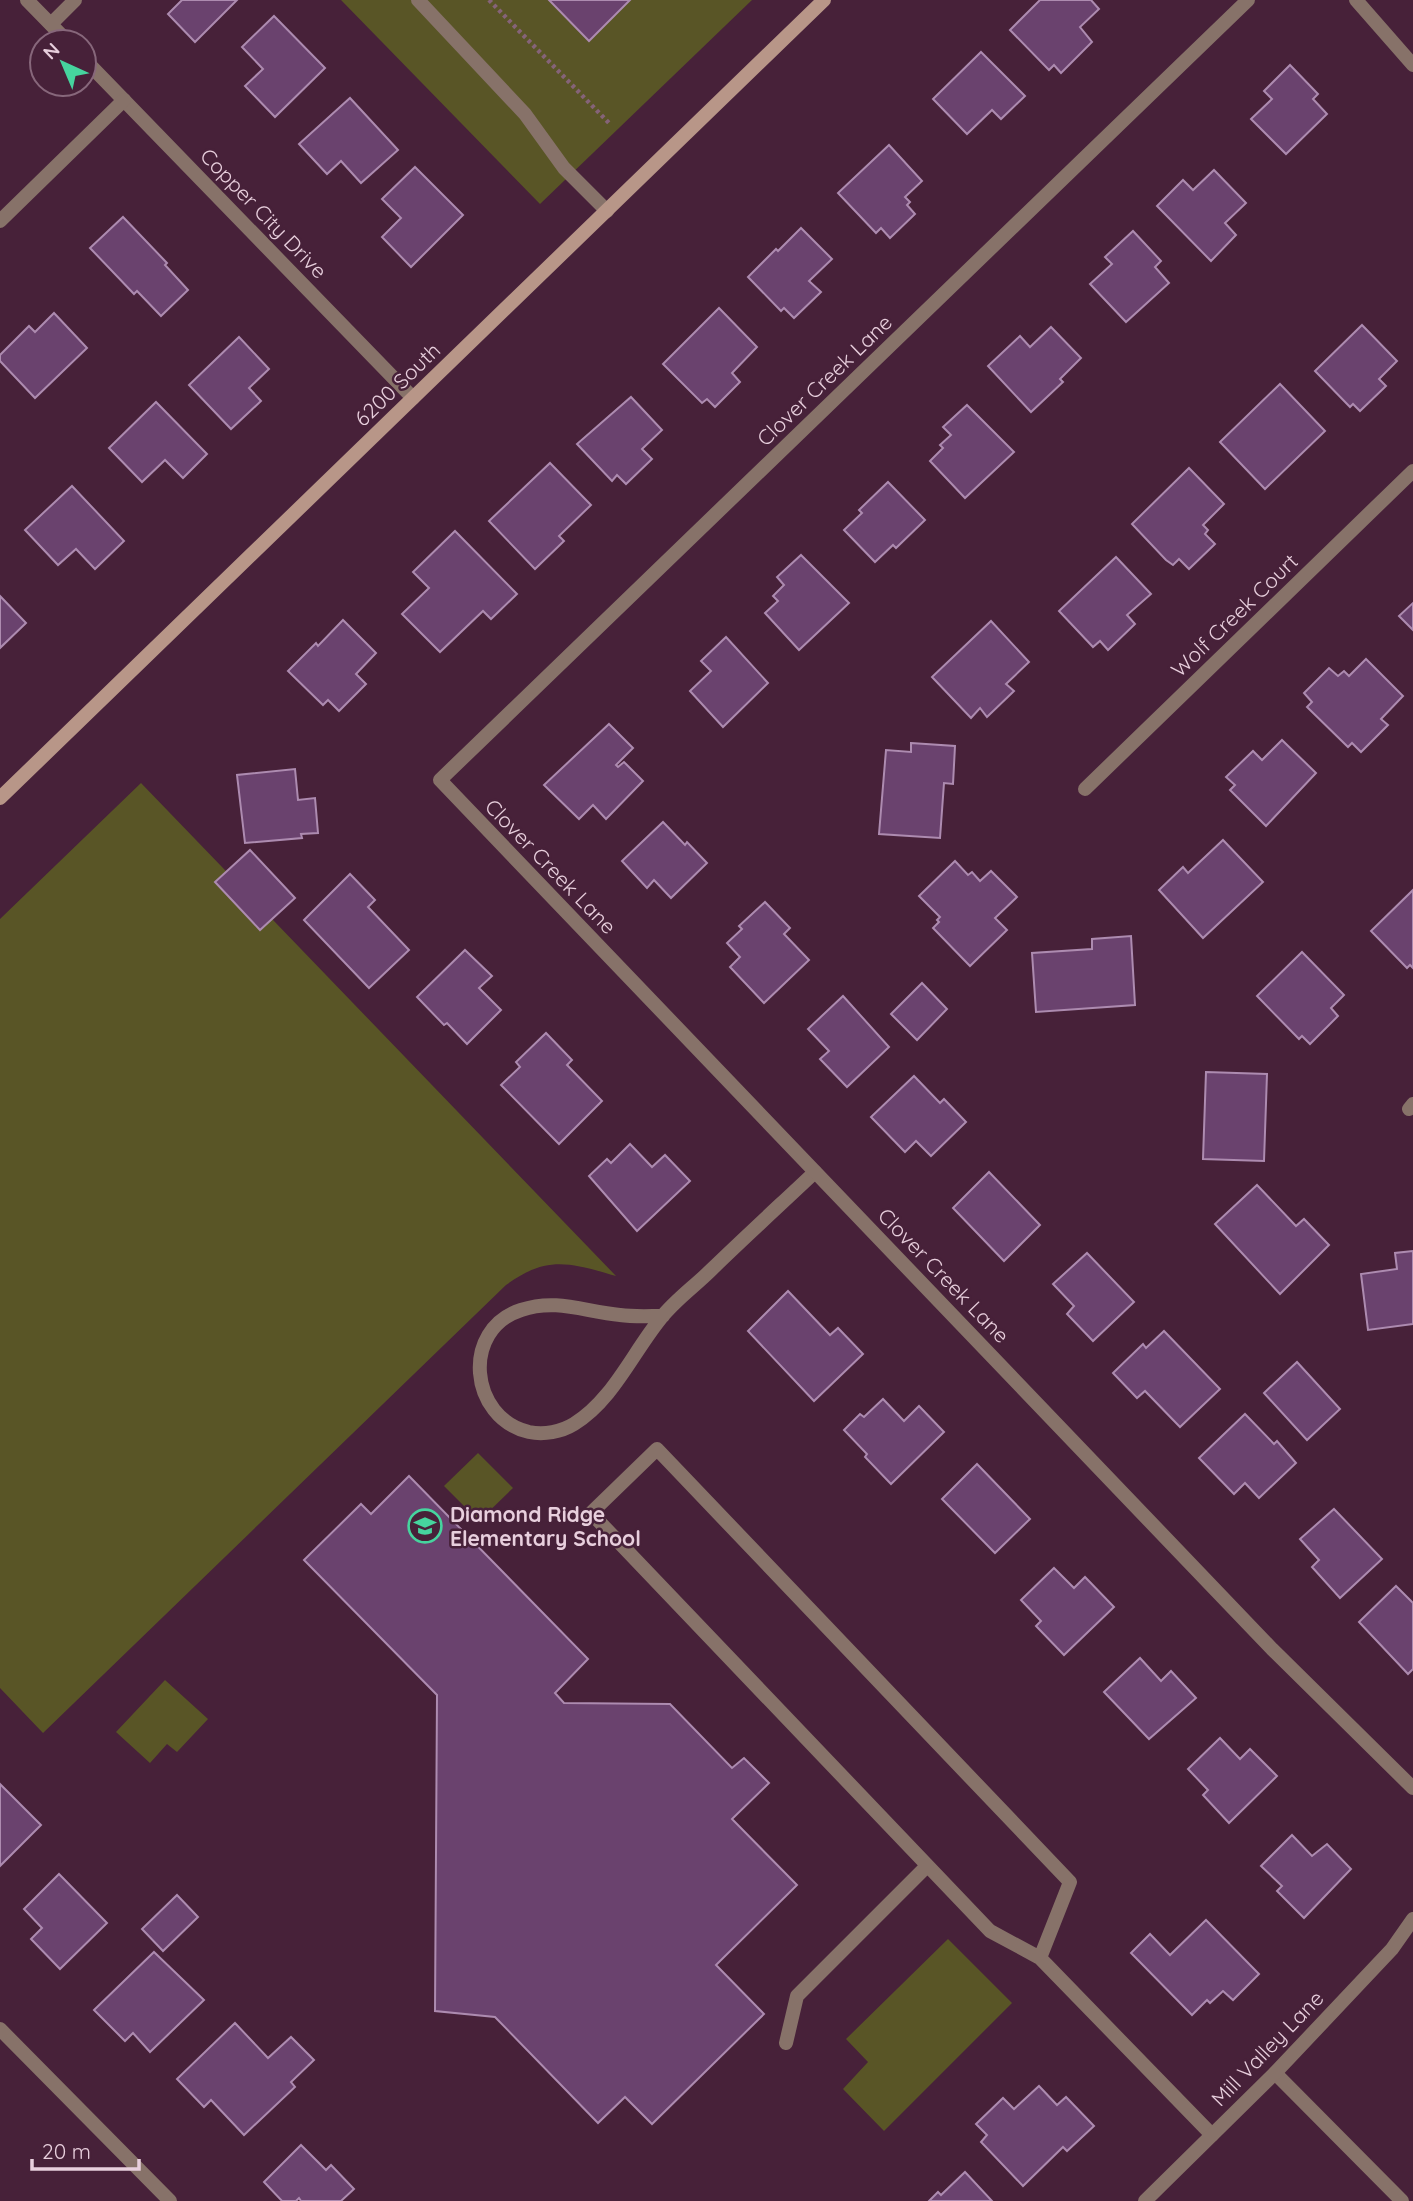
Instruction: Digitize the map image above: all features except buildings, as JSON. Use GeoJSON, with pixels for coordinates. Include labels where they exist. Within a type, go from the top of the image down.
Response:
{"type":"FeatureCollection","features":[{"type":"Feature","properties":{"kind":"main road","name":"6200 South"},"geometry":{"type":"LineString","coordinates":[[0,798],[824,0]]}},
{"type":"Feature","properties":{"kind":"street"},"geometry":{"type":"LineString","coordinates":[[27,0],[55,28]]}},
{"type":"Feature","properties":{"kind":"street"},"geometry":{"type":"LineString","coordinates":[[51,24],[75,0]]}},
{"type":"Feature","properties":{"kind":"street"},"geometry":{"type":"LineString","coordinates":[[418,0],[525,114],[564,168],[607,211]]}},
{"type":"Feature","properties":{"kind":"street","name":"Clover Creek Lane"},"geometry":{"type":"LineString","coordinates":[[1248,0],[440,780],[1262,1639],[1413,1788]]}},
{"type":"Feature","properties":{"kind":"street"},"geometry":{"type":"LineString","coordinates":[[1356,0],[1413,65]]}},
{"type":"Feature","properties":{"kind":"street","name":"Copper City Drive"},"geometry":{"type":"LineString","coordinates":[[98,73],[413,398]]}},
{"type":"Feature","properties":{"kind":"street"},"geometry":{"type":"LineString","coordinates":[[0,221],[124,100]]}},
{"type":"Feature","properties":{"kind":"street","name":"Wolf Creek Court"},"geometry":{"type":"LineString","coordinates":[[1084,789],[1413,471]]}},
{"type":"Feature","properties":{"kind":"street"},"geometry":{"type":"LineString","coordinates":[[663,1316],[620,1315],[566,1305],[520,1310],[505,1318],[484,1343],[479,1359],[482,1392],[500,1418],[529,1432],[561,1430],[575,1423],[615,1384],[631,1357],[663,1316],[815,1172]]}},
{"type":"Feature","properties":{"kind":"street"},"geometry":{"type":"LineString","coordinates":[[1040,1958],[1070,1882],[657,1449],[591,1513],[990,1931],[1040,1958],[1212,2135]]}},
{"type":"Feature","properties":{"kind":"street"},"geometry":{"type":"LineString","coordinates":[[786,2043],[797,1996],[927,1866]]}},
{"type":"Feature","properties":{"kind":"street","name":"Mill Valley Lane"},"geometry":{"type":"LineString","coordinates":[[1145,2201],[1275,2073],[1392,1949],[1413,1919]]}},
{"type":"Feature","properties":{"kind":"street"},"geometry":{"type":"LineString","coordinates":[[0,2029],[170,2201]]}},
{"type":"Feature","properties":{"kind":"street"},"geometry":{"type":"LineString","coordinates":[[1275,2073],[1402,2201]]}},
{"type":"Feature","properties":{"kind":"path"},"geometry":{"type":"LineString","coordinates":[[489,0],[609,123]]}},
{"type":"Feature","properties":{"kind":"shaded area"},"geometry":{"type":"Polygon","coordinates":[[[341,0],[752,0],[540,204],[341,0]]]}},
{"type":"Feature","properties":{"kind":"shaded area"},"geometry":{"type":"Polygon","coordinates":[[[141,783],[616,1276],[559,1264],[534,1269],[506,1285],[43,1733],[0,1688],[0,919],[141,783]]]}},
{"type":"Feature","properties":{"kind":"shaded area"},"geometry":{"type":"Polygon","coordinates":[[[478,1453],[513,1488],[479,1521],[444,1486],[478,1453]]]}},
{"type":"Feature","properties":{"kind":"shaded area"},"geometry":{"type":"Polygon","coordinates":[[[165,1680],[208,1719],[177,1752],[167,1744],[150,1763],[116,1732],[165,1680]]]}},
{"type":"Feature","properties":{"kind":"shaded area"},"geometry":{"type":"Polygon","coordinates":[[[948,1939],[1012,2003],[884,2131],[843,2089],[868,2062],[846,2039],[948,1939]]]}},
{"type":"Feature","properties":{"kind":"place","name":"Diamond Ridge Elementary School"},"geometry":{"type":"Point","coordinates":[425,1526]}}]}
